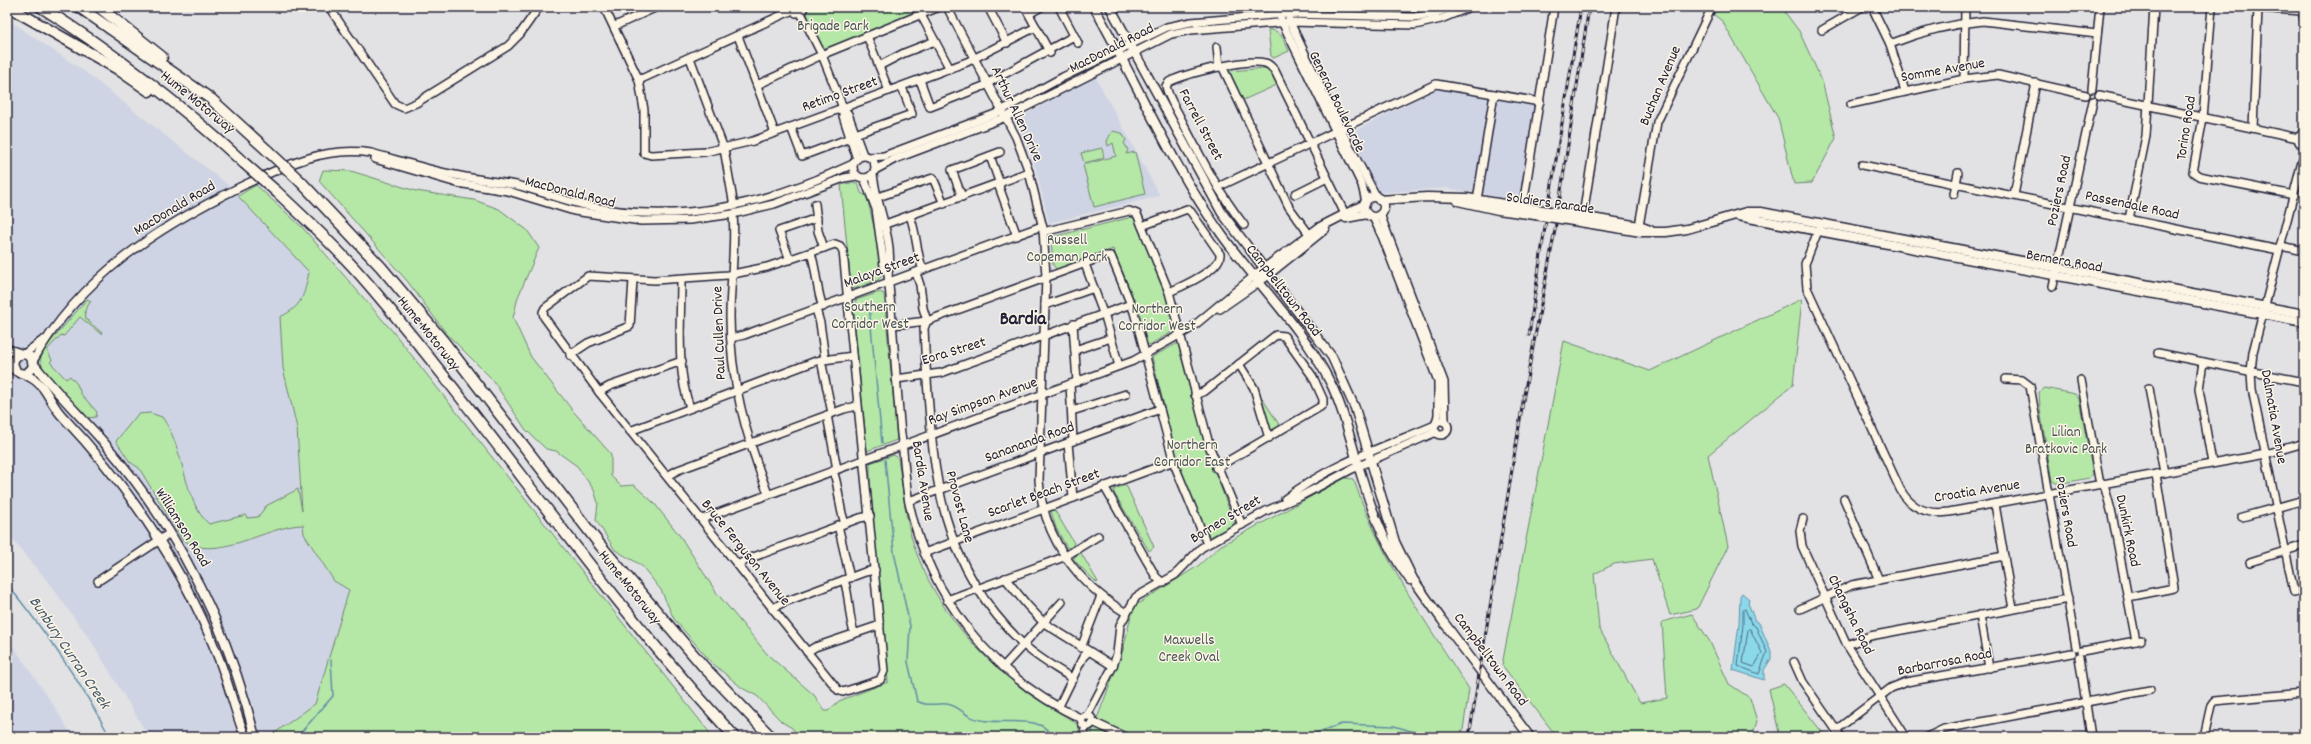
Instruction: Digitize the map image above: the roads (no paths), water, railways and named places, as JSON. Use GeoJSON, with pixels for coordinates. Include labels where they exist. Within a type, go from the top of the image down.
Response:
{"type":"FeatureCollection","features":[{"type":"Feature","properties":{"kind":"highway"},"geometry":{"type":"LineString","coordinates":[[9,7],[116,68],[195,127],[224,144]]}},
{"type":"Feature","properties":{"kind":"highway","name":"Hume Motorway"},"geometry":{"type":"LineString","coordinates":[[41,7],[134,71],[224,144],[277,192],[370,286],[620,602],[710,710],[735,737]]}},
{"type":"Feature","properties":{"kind":"highway","name":"Hume Motorway"},"geometry":{"type":"LineString","coordinates":[[79,7],[211,99],[301,182],[381,267],[444,342],[605,552],[702,666],[772,737]]}},
{"type":"Feature","properties":{"kind":"highway"},"geometry":{"type":"LineString","coordinates":[[99,7],[137,36],[211,99]]}},
{"type":"Feature","properties":{"kind":"main road","name":"Campbelltown Road"},"geometry":{"type":"LineString","coordinates":[[1094,7],[1200,201],[1222,235],[1310,349],[1330,381],[1339,402],[1372,511],[1385,541],[1397,563],[1530,737]]}},
{"type":"Feature","properties":{"kind":"main road","name":"Campbelltown Road"},"geometry":{"type":"LineString","coordinates":[[1110,7],[1222,213],[1268,271],[1332,357],[1348,390],[1395,542],[1427,601]]}},
{"type":"Feature","properties":{"kind":"main road","name":"Soldiers Parade"},"geometry":{"type":"LineString","coordinates":[[1365,203],[1370,198],[1467,198],[1640,232],[1679,231],[1752,212],[1777,219],[1820,227]]}},
{"type":"Feature","properties":{"kind":"main road"},"geometry":{"type":"LineString","coordinates":[[1376,214],[1383,204],[1378,199]]}},
{"type":"Feature","properties":{"kind":"main road"},"geometry":{"type":"LineString","coordinates":[[1256,279],[1329,227],[1347,218],[1376,214],[1402,199]]}},
{"type":"Feature","properties":{"kind":"main road"},"geometry":{"type":"LineString","coordinates":[[1268,271],[1309,234],[1365,203],[1376,214]]}},
{"type":"Feature","properties":{"kind":"main road","name":"Soldiers Parade"},"geometry":{"type":"LineString","coordinates":[[1569,217],[1593,218],[1639,226],[1651,231]]}},
{"type":"Feature","properties":{"kind":"main road"},"geometry":{"type":"LineString","coordinates":[[1309,234],[1314,236],[1324,228],[1329,227]]}},
{"type":"Feature","properties":{"kind":"main road","name":"Bernera Road"},"geometry":{"type":"LineString","coordinates":[[1820,227],[2264,310],[2304,314]]}},
{"type":"Feature","properties":{"kind":"main road","name":"Bernera Road"},"geometry":{"type":"LineString","coordinates":[[2264,310],[2304,322]]}},
{"type":"Feature","properties":{"kind":"main road"},"geometry":{"type":"LineString","coordinates":[[7,349],[30,356],[33,362],[31,371],[24,374],[7,366]]}},
{"type":"Feature","properties":{"kind":"main road"},"geometry":{"type":"LineString","coordinates":[[16,370],[13,365],[14,359],[23,354]]}},
{"type":"Feature","properties":{"kind":"main road","name":"Williamson Road"},"geometry":{"type":"LineString","coordinates":[[33,362],[42,376],[106,444],[144,494],[192,569],[214,615],[247,704],[255,737]]}},
{"type":"Feature","properties":{"kind":"main road","name":"Williamson Road"},"geometry":{"type":"LineString","coordinates":[[24,374],[40,382],[53,406],[115,475],[160,540],[206,628],[220,660],[244,737]]}},
{"type":"Feature","properties":{"kind":"street"},"geometry":{"type":"LineString","coordinates":[[329,7],[395,104],[404,108],[416,103],[508,46],[520,34],[539,7]]}},
{"type":"Feature","properties":{"kind":"street"},"geometry":{"type":"LineString","coordinates":[[604,7],[615,26],[639,80],[738,36],[793,9],[795,13],[802,10],[843,108],[842,116],[853,136],[861,159]]}},
{"type":"Feature","properties":{"kind":"street"},"geometry":{"type":"LineString","coordinates":[[615,26],[657,7]]}},
{"type":"Feature","properties":{"kind":"street"},"geometry":{"type":"LineString","coordinates":[[757,85],[822,55],[939,7]]}},
{"type":"Feature","properties":{"kind":"street","name":"Arthur Allen Drive"},"geometry":{"type":"LineString","coordinates":[[947,7],[1005,114],[1029,172],[1043,229],[1046,277],[1039,480],[1043,509],[1051,533],[1064,557],[1082,580],[1101,596],[1126,613]]}},
{"type":"Feature","properties":{"kind":"street"},"geometry":{"type":"LineString","coordinates":[[988,7],[1007,43]]}},
{"type":"Feature","properties":{"kind":"street"},"geometry":{"type":"LineString","coordinates":[[1041,7],[1027,10],[1049,52]]}},
{"type":"Feature","properties":{"kind":"street"},"geometry":{"type":"LineString","coordinates":[[1059,7],[1078,43]]}},
{"type":"Feature","properties":{"kind":"street","name":"MacDonald Road"},"geometry":{"type":"LineString","coordinates":[[1120,54],[1129,44],[1159,29],[1177,24],[1278,14],[1415,21],[1451,7]]}},
{"type":"Feature","properties":{"kind":"street","name":"MacDonald Road"},"geometry":{"type":"LineString","coordinates":[[347,153],[370,157],[457,183],[508,191],[598,216],[665,221],[733,214],[774,204],[844,178],[861,177],[874,172],[895,159],[1005,114],[1120,54],[1134,52],[1163,36],[1180,32],[1282,22],[1441,20],[1470,7]]}},
{"type":"Feature","properties":{"kind":"street"},"geometry":{"type":"LineString","coordinates":[[1522,210],[1556,7]]}},
{"type":"Feature","properties":{"kind":"street"},"geometry":{"type":"LineString","coordinates":[[1593,218],[1586,214],[1584,209],[1616,7]]}},
{"type":"Feature","properties":{"kind":"street","name":"Buchan Avenue"},"geometry":{"type":"LineString","coordinates":[[1639,226],[1657,122],[1712,7]]}},
{"type":"Feature","properties":{"kind":"street"},"geometry":{"type":"LineString","coordinates":[[1822,30],[1862,7]]}},
{"type":"Feature","properties":{"kind":"street"},"geometry":{"type":"LineString","coordinates":[[1872,7],[1890,44],[1905,91]]}},
{"type":"Feature","properties":{"kind":"street"},"geometry":{"type":"LineString","coordinates":[[1964,79],[1965,7]]}},
{"type":"Feature","properties":{"kind":"street"},"geometry":{"type":"LineString","coordinates":[[2099,96],[2093,102],[2089,101],[2086,95],[2092,89],[2100,7]]}},
{"type":"Feature","properties":{"kind":"street"},"geometry":{"type":"LineString","coordinates":[[2129,219],[2142,156],[2154,7]]}},
{"type":"Feature","properties":{"kind":"street","name":"Torino Road"},"geometry":{"type":"LineString","coordinates":[[2212,7],[2203,118],[2194,174],[2294,195]]}},
{"type":"Feature","properties":{"kind":"street"},"geometry":{"type":"LineString","coordinates":[[2244,7],[2302,9],[2304,20]]}},
{"type":"Feature","properties":{"kind":"street"},"geometry":{"type":"LineString","coordinates":[[2253,128],[2258,8]]}},
{"type":"Feature","properties":{"kind":"street"},"geometry":{"type":"LineString","coordinates":[[921,14],[950,69]]}},
{"type":"Feature","properties":{"kind":"street","name":"General Boulevarde"},"geometry":{"type":"LineString","coordinates":[[1278,14],[1338,131],[1365,192],[1365,203]]}},
{"type":"Feature","properties":{"kind":"street"},"geometry":{"type":"LineString","coordinates":[[1287,14],[1325,96],[1338,131],[1378,199]]}},
{"type":"Feature","properties":{"kind":"street"},"geometry":{"type":"LineString","coordinates":[[1890,44],[1916,34],[1965,23],[1983,21],[2097,34]]}},
{"type":"Feature","properties":{"kind":"street","name":"Retimo Street"},"geometry":{"type":"LineString","coordinates":[[639,80],[645,115],[644,153],[681,155],[724,149],[792,127],[975,59],[1036,27]]}},
{"type":"Feature","properties":{"kind":"street"},"geometry":{"type":"LineString","coordinates":[[738,36],[775,133]]}},
{"type":"Feature","properties":{"kind":"street"},"geometry":{"type":"LineString","coordinates":[[867,36],[889,91]]}},
{"type":"Feature","properties":{"kind":"street"},"geometry":{"type":"LineString","coordinates":[[920,80],[930,107],[988,83],[1049,52],[1074,36]]}},
{"type":"Feature","properties":{"kind":"street"},"geometry":{"type":"LineString","coordinates":[[879,66],[904,53],[935,42]]}},
{"type":"Feature","properties":{"kind":"street"},"geometry":{"type":"LineString","coordinates":[[1217,47],[1221,66],[1289,207],[1309,234]]}},
{"type":"Feature","properties":{"kind":"street"},"geometry":{"type":"LineString","coordinates":[[690,58],[724,149],[734,206]]}},
{"type":"Feature","properties":{"kind":"street","name":"Farrell Street"},"geometry":{"type":"LineString","coordinates":[[1244,225],[1225,201],[1180,118],[1166,86],[1173,80],[1221,66],[1261,63],[1270,66],[1275,71],[1345,214]]}},
{"type":"Feature","properties":{"kind":"street","name":"Somme Avenue"},"geometry":{"type":"LineString","coordinates":[[1851,104],[1964,79],[1998,75],[2086,95]]}},
{"type":"Feature","properties":{"kind":"street"},"geometry":{"type":"LineString","coordinates":[[2014,195],[2036,83]]}},
{"type":"Feature","properties":{"kind":"street"},"geometry":{"type":"LineString","coordinates":[[1218,187],[1268,162],[1311,144],[1436,84],[1540,102]]}},
{"type":"Feature","properties":{"kind":"street"},"geometry":{"type":"LineString","coordinates":[[792,127],[802,156],[912,114],[902,87]]}},
{"type":"Feature","properties":{"kind":"street"},"geometry":{"type":"LineString","coordinates":[[2092,89],[2097,91],[2099,96]]}},
{"type":"Feature","properties":{"kind":"street"},"geometry":{"type":"LineString","coordinates":[[1478,194],[1494,94]]}},
{"type":"Feature","properties":{"kind":"street"},"geometry":{"type":"LineString","coordinates":[[2099,96],[2298,138]]}},
{"type":"Feature","properties":{"kind":"street","name":"Poziers Road"},"geometry":{"type":"LineString","coordinates":[[2053,286],[2093,102]]}},
{"type":"Feature","properties":{"kind":"street","name":"MacDonald Road"},"geometry":{"type":"LineString","coordinates":[[23,354],[46,337],[78,300],[110,268],[165,227],[192,211],[291,162],[318,155],[371,153],[451,174],[517,186],[573,203],[612,210],[663,214],[694,212],[734,206],[792,190],[841,171],[861,159],[884,156],[1005,114]]}},
{"type":"Feature","properties":{"kind":"street"},"geometry":{"type":"LineString","coordinates":[[2298,138],[2304,131]]}},
{"type":"Feature","properties":{"kind":"street"},"geometry":{"type":"LineString","coordinates":[[2298,138],[2299,142],[2304,146]]}},
{"type":"Feature","properties":{"kind":"street"},"geometry":{"type":"LineString","coordinates":[[962,198],[952,170],[1000,152]]}},
{"type":"Feature","properties":{"kind":"street","name":"Dalmatia Avenue"},"geometry":{"type":"LineString","coordinates":[[2294,592],[2252,389],[2251,372],[2253,352],[2304,154]]}},
{"type":"Feature","properties":{"kind":"street"},"geometry":{"type":"LineString","coordinates":[[990,156],[1017,236]]}},
{"type":"Feature","properties":{"kind":"street","name":"Bardia Avenue"},"geometry":{"type":"LineString","coordinates":[[882,226],[871,193],[861,177],[854,171],[861,159],[875,163],[874,172],[882,226],[890,265],[888,282],[893,325],[902,445],[909,501],[924,553],[948,600],[974,637],[1003,667],[1019,680],[1059,706],[1085,717]]}},
{"type":"Feature","properties":{"kind":"street","name":"Passendale Road"},"geometry":{"type":"LineString","coordinates":[[1862,165],[2129,219],[2280,248],[2304,251]]}},
{"type":"Feature","properties":{"kind":"street"},"geometry":{"type":"LineString","coordinates":[[882,226],[962,198],[1029,172]]}},
{"type":"Feature","properties":{"kind":"street"},"geometry":{"type":"LineString","coordinates":[[1954,194],[1958,173]]}},
{"type":"Feature","properties":{"kind":"street"},"geometry":{"type":"LineString","coordinates":[[878,197],[933,178],[944,204]]}},
{"type":"Feature","properties":{"kind":"street"},"geometry":{"type":"LineString","coordinates":[[1295,194],[1328,178]]}},
{"type":"Feature","properties":{"kind":"street"},"geometry":{"type":"LineString","coordinates":[[815,204],[818,231],[824,248]]}},
{"type":"Feature","properties":{"kind":"street"},"geometry":{"type":"LineString","coordinates":[[1169,292],[1195,280],[1219,260],[1220,254],[1191,212],[1187,209],[1142,226],[1169,292],[1182,335],[1195,395],[1216,468],[1242,525]]}},
{"type":"Feature","properties":{"kind":"street"},"geometry":{"type":"LineString","coordinates":[[1569,217],[1584,209]]}},
{"type":"Feature","properties":{"kind":"street","name":"Malaya Street"},"geometry":{"type":"LineString","coordinates":[[731,338],[744,335],[848,298],[888,282],[1017,236],[1129,211],[1136,212],[1142,226]]}},
{"type":"Feature","properties":{"kind":"street","name":"Paul Cullen Drive"},"geometry":{"type":"LineString","coordinates":[[733,214],[731,338],[736,391],[749,444],[768,494]]}},
{"type":"Feature","properties":{"kind":"street"},"geometry":{"type":"LineString","coordinates":[[1376,214],[1415,306],[1444,382],[1445,422],[1448,425],[1446,432],[1442,434],[1436,427]]}},
{"type":"Feature","properties":{"kind":"street"},"geometry":{"type":"LineString","coordinates":[[1376,214],[1382,236],[1438,381],[1438,416],[1436,427]]}},
{"type":"Feature","properties":{"kind":"street"},"geometry":{"type":"LineString","coordinates":[[910,216],[916,231],[918,254],[923,270]]}},
{"type":"Feature","properties":{"kind":"street"},"geometry":{"type":"LineString","coordinates":[[790,260],[779,231],[817,218]]}},
{"type":"Feature","properties":{"kind":"street","name":"Croatia Avenue"},"geometry":{"type":"LineString","coordinates":[[1820,227],[1805,264],[1807,288],[1902,494],[1915,507],[1930,512],[1946,512],[1995,504],[2048,493],[2266,454],[2304,443]]}},
{"type":"Feature","properties":{"kind":"street","name":"Bruce Ferguson Avenue"},"geometry":{"type":"LineString","coordinates":[[835,244],[842,248],[870,516],[884,674],[882,679],[848,692],[840,691],[772,609],[702,519],[570,355],[544,317],[544,310],[588,276],[633,280],[681,280],[731,274],[790,260],[835,244]]}},
{"type":"Feature","properties":{"kind":"street"},"geometry":{"type":"LineString","coordinates":[[810,253],[815,266],[823,359],[841,513],[850,619],[854,632]]}},
{"type":"Feature","properties":{"kind":"street"},"geometry":{"type":"LineString","coordinates":[[893,325],[927,321],[1107,256],[1113,257],[1131,304],[1174,461],[1207,544]]}},
{"type":"Feature","properties":{"kind":"street"},"geometry":{"type":"LineString","coordinates":[[1085,264],[1104,313],[1119,366]]}},
{"type":"Feature","properties":{"kind":"street","name":"Provost Lane"},"geometry":{"type":"LineString","coordinates":[[916,272],[927,321],[924,328],[927,376],[938,491],[953,542],[976,589],[1024,645],[1073,679]]}},
{"type":"Feature","properties":{"kind":"street","name":"Ray Simpson Avenue"},"geometry":{"type":"LineString","coordinates":[[702,519],[1074,383],[1146,355],[1182,335],[1256,279]]}},
{"type":"Feature","properties":{"kind":"street"},"geometry":{"type":"LineString","coordinates":[[570,355],[588,343],[630,326],[633,280]]}},
{"type":"Feature","properties":{"kind":"street"},"geometry":{"type":"LineString","coordinates":[[681,280],[682,361],[685,392],[690,408]]}},
{"type":"Feature","properties":{"kind":"street"},"geometry":{"type":"LineString","coordinates":[[1045,304],[1094,288]]}},
{"type":"Feature","properties":{"kind":"street","name":"Eora Street"},"geometry":{"type":"LineString","coordinates":[[896,379],[941,373],[1131,304]]}},
{"type":"Feature","properties":{"kind":"street"},"geometry":{"type":"LineString","coordinates":[[1415,306],[1423,331],[1420,334]]}},
{"type":"Feature","properties":{"kind":"street"},"geometry":{"type":"LineString","coordinates":[[1073,324],[1075,350],[1070,442],[1073,498]]}},
{"type":"Feature","properties":{"kind":"street"},"geometry":{"type":"LineString","coordinates":[[1195,395],[1205,391],[1276,335],[1282,335],[1303,361],[1322,396],[1322,406],[1216,468]]}},
{"type":"Feature","properties":{"kind":"street","name":"MacDonald Road"},"geometry":{"type":"LineString","coordinates":[[33,362],[46,337]]}},
{"type":"Feature","properties":{"kind":"street"},"geometry":{"type":"LineString","coordinates":[[1075,350],[1111,338]]}},
{"type":"Feature","properties":{"kind":"street"},"geometry":{"type":"LineString","coordinates":[[2158,353],[2304,382]]}},
{"type":"Feature","properties":{"kind":"street"},"geometry":{"type":"LineString","coordinates":[[630,431],[823,359],[853,356]]}},
{"type":"Feature","properties":{"kind":"street"},"geometry":{"type":"LineString","coordinates":[[599,392],[610,386],[682,361]]}},
{"type":"Feature","properties":{"kind":"street"},"geometry":{"type":"LineString","coordinates":[[2203,362],[2199,389],[2212,463]]}},
{"type":"Feature","properties":{"kind":"street"},"geometry":{"type":"LineString","coordinates":[[1239,364],[1254,388],[1269,438]]}},
{"type":"Feature","properties":{"kind":"street","name":"Poziers Road"},"geometry":{"type":"LineString","coordinates":[[2006,379],[2027,382],[2030,386],[2048,493],[2087,703],[2091,737]]}},
{"type":"Feature","properties":{"kind":"street","name":"Dunkirk Road"},"geometry":{"type":"LineString","coordinates":[[2081,380],[2099,479],[2112,514],[2138,641]]}},
{"type":"Feature","properties":{"kind":"street"},"geometry":{"type":"LineString","coordinates":[[2128,597],[2174,588],[2149,388]]}},
{"type":"Feature","properties":{"kind":"street"},"geometry":{"type":"LineString","coordinates":[[1072,411],[1126,394]]}},
{"type":"Feature","properties":{"kind":"street"},"geometry":{"type":"LineString","coordinates":[[667,476],[678,470],[829,414],[858,406]]}},
{"type":"Feature","properties":{"kind":"street","name":"Sanananda Road"},"geometry":{"type":"LineString","coordinates":[[909,501],[1160,409]]}},
{"type":"Feature","properties":{"kind":"street"},"geometry":{"type":"LineString","coordinates":[[1436,427],[1445,422]]}},
{"type":"Feature","properties":{"kind":"street","name":"Borneo Street"},"geometry":{"type":"LineString","coordinates":[[1085,717],[1113,666],[1118,650],[1120,625],[1136,597],[1175,575],[1195,552],[1207,544],[1281,503],[1298,489],[1356,457],[1436,427]]}},
{"type":"Feature","properties":{"kind":"street","name":"Borneo Street"},"geometry":{"type":"LineString","coordinates":[[1281,503],[1301,496],[1436,427]]}},
{"type":"Feature","properties":{"kind":"street","name":"Scarlet Beach Street"},"geometry":{"type":"LineString","coordinates":[[924,553],[1174,461]]}},
{"type":"Feature","properties":{"kind":"street"},"geometry":{"type":"LineString","coordinates":[[1104,486],[1156,577],[1163,583]]}},
{"type":"Feature","properties":{"kind":"street"},"geometry":{"type":"LineString","coordinates":[[1844,499],[1879,580]]}},
{"type":"Feature","properties":{"kind":"street"},"geometry":{"type":"LineString","coordinates":[[2242,517],[2277,509],[2304,500]]}},
{"type":"Feature","properties":{"kind":"street"},"geometry":{"type":"LineString","coordinates":[[1995,504],[2014,609]]}},
{"type":"Feature","properties":{"kind":"street"},"geometry":{"type":"LineString","coordinates":[[738,565],[748,559],[841,524],[870,516]]}},
{"type":"Feature","properties":{"kind":"street","name":"Changsha Road"},"geometry":{"type":"LineString","coordinates":[[1803,519],[1800,539],[1847,645],[1906,737]]}},
{"type":"Feature","properties":{"kind":"street"},"geometry":{"type":"LineString","coordinates":[[98,581],[170,533]]}},
{"type":"Feature","properties":{"kind":"street"},"geometry":{"type":"LineString","coordinates":[[948,600],[1064,557],[1098,536]]}},
{"type":"Feature","properties":{"kind":"street"},"geometry":{"type":"LineString","coordinates":[[2250,562],[2304,545]]}},
{"type":"Feature","properties":{"kind":"street"},"geometry":{"type":"LineString","coordinates":[[1800,608],[1826,598],[1852,585],[2004,556]]}},
{"type":"Feature","properties":{"kind":"street"},"geometry":{"type":"LineString","coordinates":[[772,609],[782,603],[875,570]]}},
{"type":"Feature","properties":{"kind":"street"},"geometry":{"type":"LineString","coordinates":[[1005,578],[1044,623],[1080,648],[1113,666]]}},
{"type":"Feature","properties":{"kind":"street"},"geometry":{"type":"LineString","coordinates":[[1080,648],[1101,596]]}},
{"type":"Feature","properties":{"kind":"street"},"geometry":{"type":"LineString","coordinates":[[1847,645],[1870,636],[2068,600]]}},
{"type":"Feature","properties":{"kind":"street"},"geometry":{"type":"LineString","coordinates":[[1003,667],[1062,602]]}},
{"type":"Feature","properties":{"kind":"street"},"geometry":{"type":"LineString","coordinates":[[1980,616],[1989,668]]}},
{"type":"Feature","properties":{"kind":"street"},"geometry":{"type":"LineString","coordinates":[[807,652],[854,632],[880,625]]}},
{"type":"Feature","properties":{"kind":"street","name":"Barbarrosa Road"},"geometry":{"type":"LineString","coordinates":[[1836,730],[1880,695],[1891,688],[1906,682],[2138,641]]}},
{"type":"Feature","properties":{"kind":"street"},"geometry":{"type":"LineString","coordinates":[[1059,706],[1083,657],[1088,652]]}},
{"type":"Feature","properties":{"kind":"street"},"geometry":{"type":"LineString","coordinates":[[1794,662],[1803,682],[1841,737]]}},
{"type":"Feature","properties":{"kind":"street"},"geometry":{"type":"LineString","coordinates":[[1927,737],[1944,729],[2150,690]]}},
{"type":"Feature","properties":{"kind":"street"},"geometry":{"type":"LineString","coordinates":[[2204,737],[2211,706],[2214,701],[2304,692]]}},
{"type":"Feature","properties":{"kind":"street"},"geometry":{"type":"LineString","coordinates":[[1086,726],[1082,724],[1085,717],[1091,717],[1093,722],[1125,737]]}},
{"type":"Feature","properties":{"kind":"street"},"geometry":{"type":"LineString","coordinates":[[1086,726],[1091,725],[1093,722]]}},
{"type":"Feature","properties":{"kind":"street"},"geometry":{"type":"LineString","coordinates":[[1083,737],[1086,726]]}},
{"type":"Feature","properties":{"kind":"water"},"geometry":{"type":"Polygon","coordinates":[[[1742,593],[1749,599],[1748,603],[1755,621],[1759,623],[1771,651],[1771,659],[1764,670],[1764,680],[1733,670],[1739,624],[1740,596],[1742,593]]]}},
{"type":"Feature","properties":{"kind":"waterway"},"geometry":{"type":"LineString","coordinates":[[869,305],[882,443]]}},
{"type":"Feature","properties":{"kind":"waterway"},"geometry":{"type":"LineString","coordinates":[[885,460],[894,552],[910,626],[908,662],[917,701],[928,704],[951,705],[958,708],[970,717],[983,721],[1029,722],[1039,724],[1047,729],[1052,737]]}},
{"type":"Feature","properties":{"kind":"waterway","name":"Bunbury Curran Creek"},"geometry":{"type":"LineString","coordinates":[[7,584],[62,658],[110,737]]}},
{"type":"Feature","properties":{"kind":"waterway"},"geometry":{"type":"LineString","coordinates":[[297,737],[333,696],[331,660]]}},
{"type":"Feature","properties":{"kind":"waterway"},"geometry":{"type":"LineString","coordinates":[[1304,737],[1342,724],[1394,726],[1431,737]]}},
{"type":"Feature","properties":{"kind":"railway"},"geometry":{"type":"LineString","coordinates":[[1529,335],[1581,7]]}},
{"type":"Feature","properties":{"kind":"railway"},"geometry":{"type":"LineString","coordinates":[[1469,737],[1524,395],[1555,230],[1589,7]]}},
{"type":"Feature","properties":{"kind":"district","name":"Bardia"},"geometry":{"type":"Point","coordinates":[1023,320]}},
{"type":"Feature","properties":{"kind":"park label","name":"Brigade Park"},"geometry":{"type":"Point","coordinates":[833,27]}},
{"type":"Feature","properties":{"kind":"park label","name":"Russell Copeman Park"},"geometry":{"type":"Point","coordinates":[1067,250]}},
{"type":"Feature","properties":{"kind":"park label","name":"Southern Corridor West"},"geometry":{"type":"Point","coordinates":[870,316]}},
{"type":"Feature","properties":{"kind":"park label","name":"Northern Corridor West"},"geometry":{"type":"Point","coordinates":[1157,318]}},
{"type":"Feature","properties":{"kind":"park label","name":"Lilian Bratkovic Park"},"geometry":{"type":"Point","coordinates":[2066,442]}},
{"type":"Feature","properties":{"kind":"park label","name":"Northern Corridor East"},"geometry":{"type":"Point","coordinates":[1192,454]}},
{"type":"Feature","properties":{"kind":"park label","name":"Maxwells Creek Oval"},"geometry":{"type":"Point","coordinates":[1189,650]}}]}
